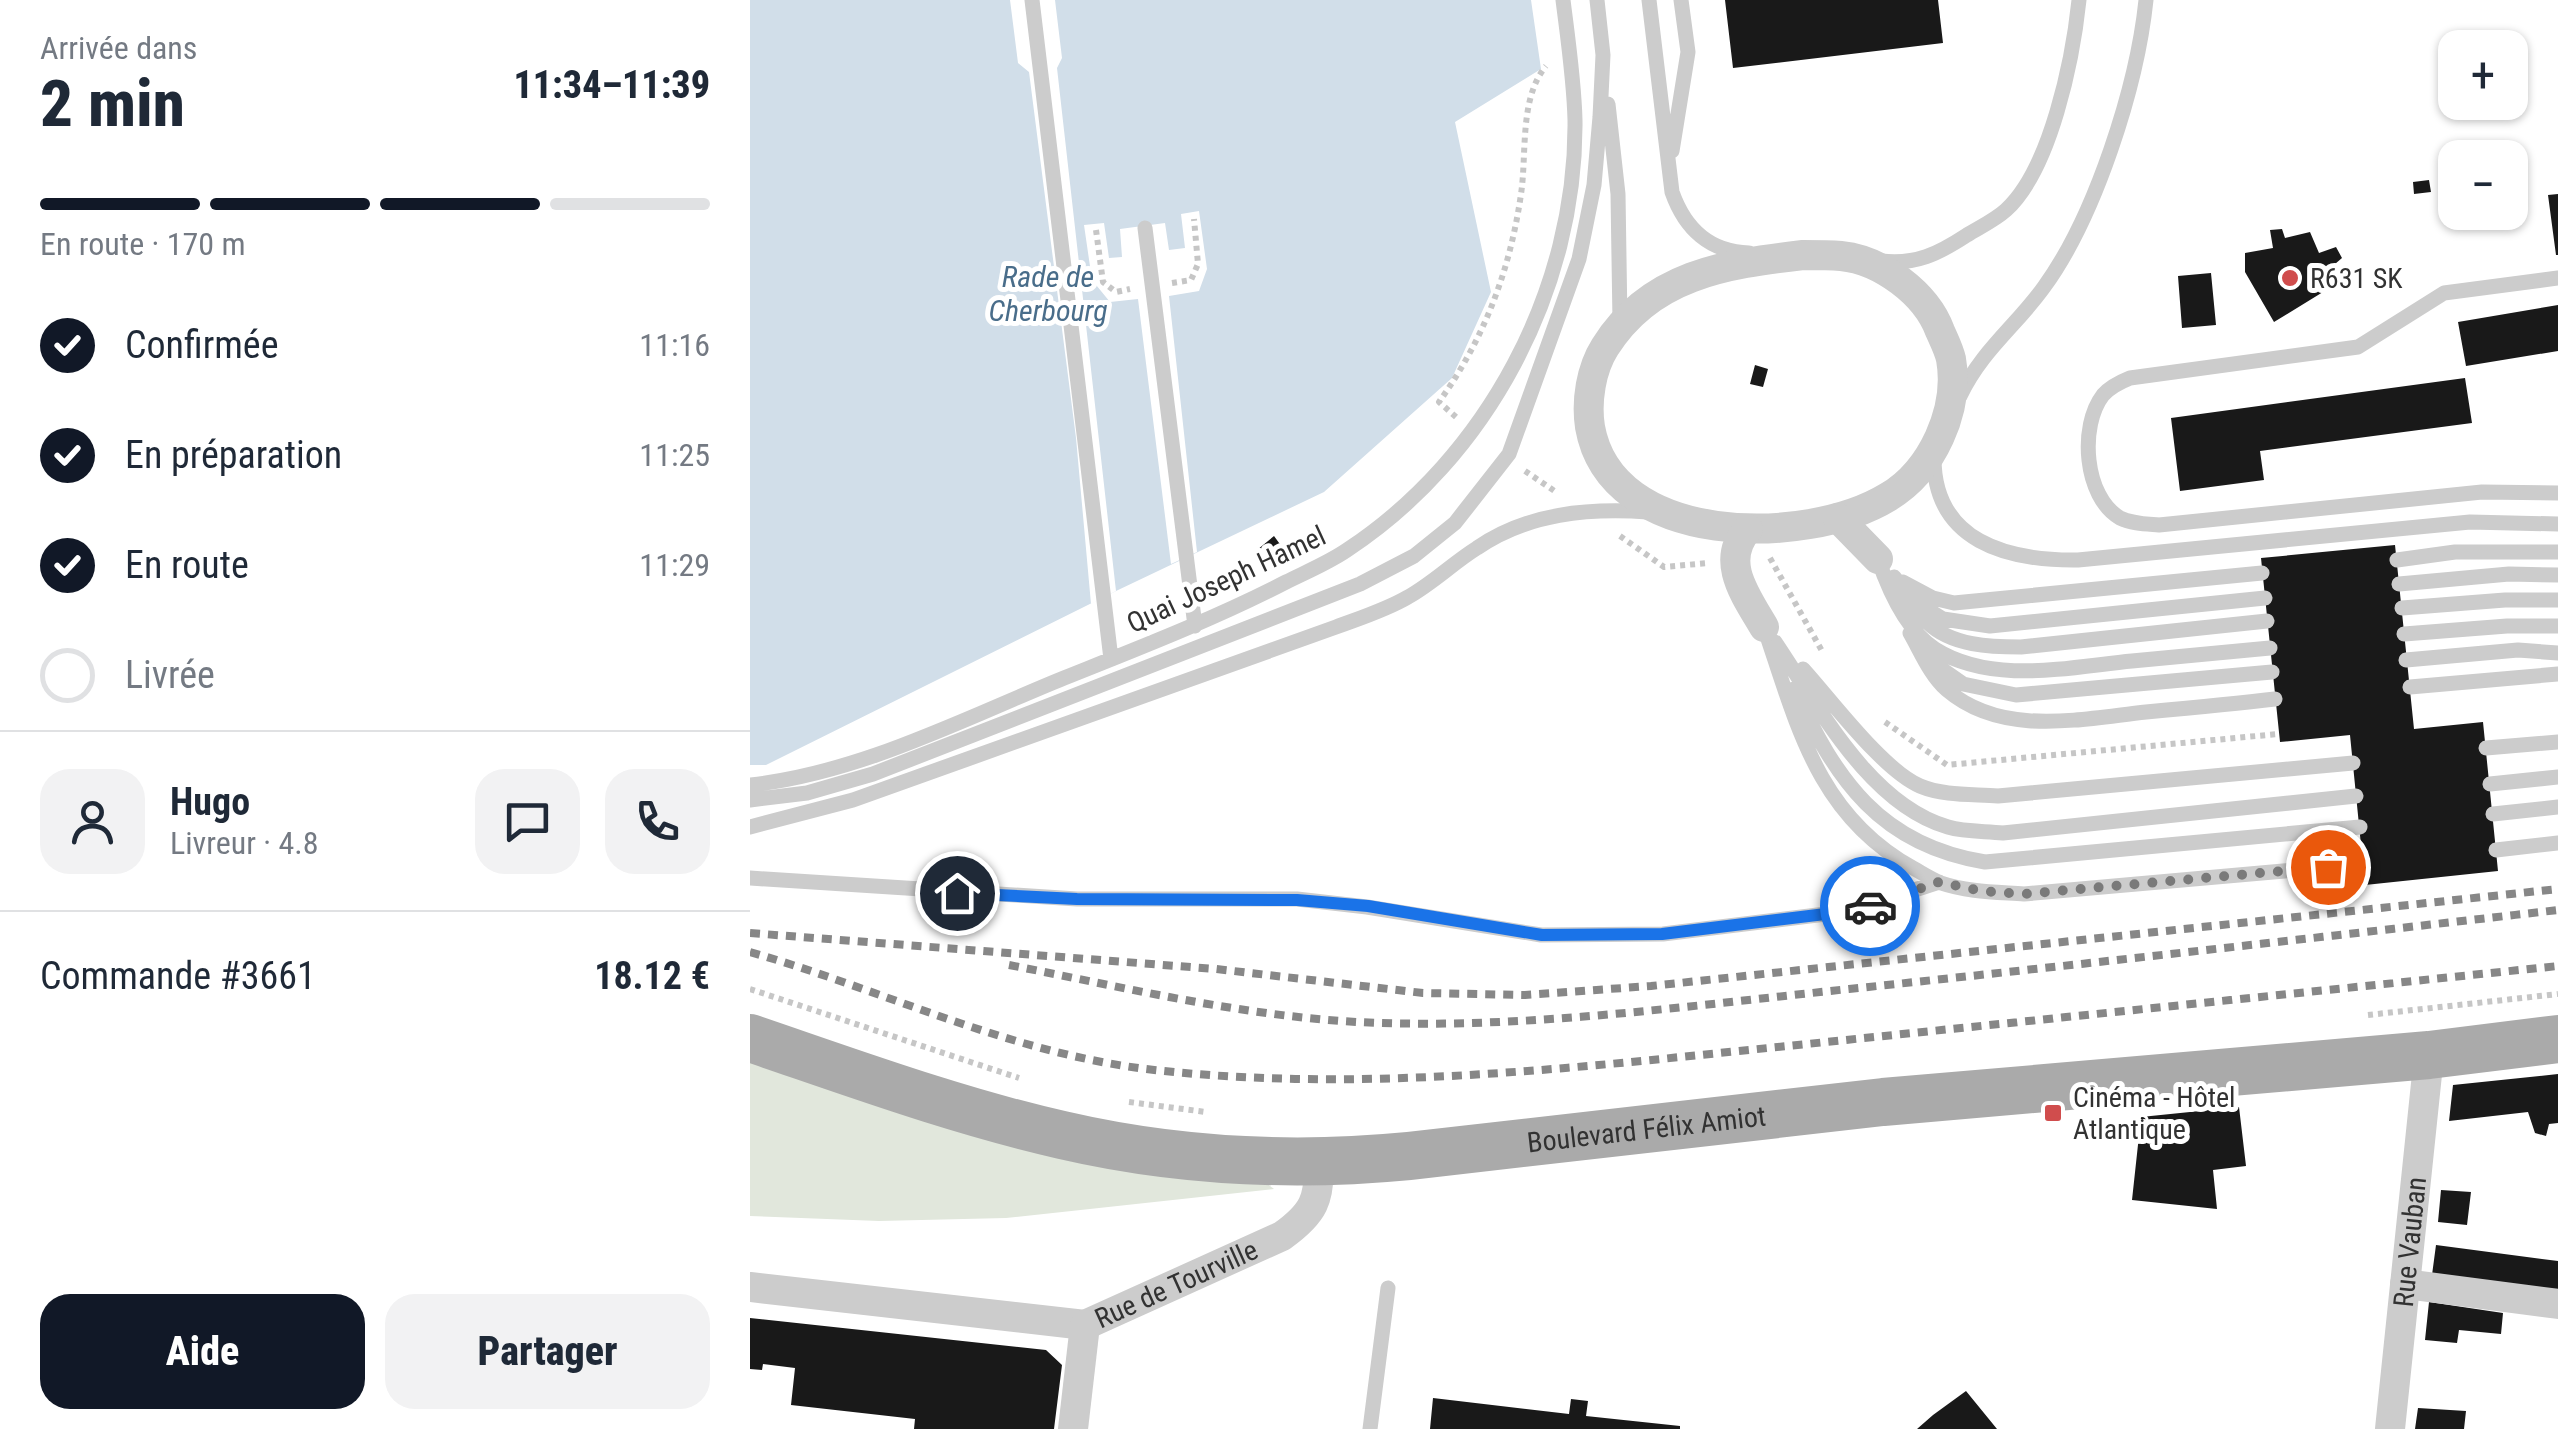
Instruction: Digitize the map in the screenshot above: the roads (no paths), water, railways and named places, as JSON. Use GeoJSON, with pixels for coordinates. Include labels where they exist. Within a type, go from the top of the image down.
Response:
{"type":"FeatureCollection","features":[{"type":"Feature","properties":{"kind":"main road","name":"Boulevard Félix Amiot"},"geometry":{"type":"LineString","coordinates":[[750,1038],[1061,1135],[1186,1156],[1318,1161],[1391,1158],[1982,1092],[2430,1055],[2558,1039]]}},
{"type":"Feature","properties":{"kind":"street"},"geometry":{"type":"LineString","coordinates":[[1844,256],[1870,264],[1912,291],[1936,320],[1951,359],[1952,394],[1938,439],[1923,466],[1889,497],[1838,518],[1802,525],[1748,529],[1706,525],[1669,514],[1624,491],[1601,462],[1590,427],[1590,392],[1598,358],[1620,322],[1680,281],[1756,260],[1844,256]]}},
{"type":"Feature","properties":{"kind":"street"},"geometry":{"type":"LineString","coordinates":[[1838,518],[1886,568]]}},
{"type":"Feature","properties":{"kind":"street"},"geometry":{"type":"LineString","coordinates":[[1748,529],[1734,548],[1733,561],[1744,593],[1764,627]]}},
{"type":"Feature","properties":{"kind":"street","name":"Rue Vauban"},"geometry":{"type":"LineString","coordinates":[[2390,1429],[2430,1055]]}},
{"type":"Feature","properties":{"kind":"street","name":"Rue de Tourville"},"geometry":{"type":"LineString","coordinates":[[1073,1429],[1085,1325],[1282,1236],[1306,1216],[1315,1202],[1320,1188],[1318,1161]]}},
{"type":"Feature","properties":{"kind":"street"},"geometry":{"type":"LineString","coordinates":[[2405,1284],[2558,1304]]}},
{"type":"Feature","properties":{"kind":"street"},"geometry":{"type":"LineString","coordinates":[[750,1287],[1085,1325]]}},
{"type":"Feature","properties":{"kind":"lane"},"geometry":{"type":"LineString","coordinates":[[1032,0],[1111,659]]}},
{"type":"Feature","properties":{"kind":"lane","name":"Quai Joseph Hamel"},"geometry":{"type":"LineString","coordinates":[[750,785],[852,764],[1194,626],[1344,552],[1386,522],[1460,448],[1489,411],[1549,289],[1569,202],[1575,122],[1563,0]]}},
{"type":"Feature","properties":{"kind":"lane"},"geometry":{"type":"LineString","coordinates":[[1597,0],[1618,194],[1620,322]]}},
{"type":"Feature","properties":{"kind":"lane"},"geometry":{"type":"LineString","coordinates":[[1648,0],[1669,170],[1678,210],[1700,237],[1732,252],[1803,255]]}},
{"type":"Feature","properties":{"kind":"lane"},"geometry":{"type":"LineString","coordinates":[[1669,170],[1688,52],[1681,0]]}},
{"type":"Feature","properties":{"kind":"lane"},"geometry":{"type":"LineString","coordinates":[[1844,256],[1916,262],[1936,256],[2006,210],[2027,185],[2040,160],[2074,45],[2079,0]]}},
{"type":"Feature","properties":{"kind":"lane"},"geometry":{"type":"LineString","coordinates":[[2146,0],[2143,31],[2117,133],[2070,247],[2042,290],[1969,376],[1938,439],[1934,472],[1939,492],[1963,529],[1982,544],[2010,556],[2039,561],[2173,552],[2470,522],[2558,524]]}},
{"type":"Feature","properties":{"kind":"lane"},"geometry":{"type":"LineString","coordinates":[[750,800],[808,792],[873,774],[1276,618],[1360,584],[1414,556],[1455,523],[1509,454],[1578,259],[1594,185],[1603,55]]}},
{"type":"Feature","properties":{"kind":"lane"},"geometry":{"type":"LineString","coordinates":[[1145,228],[1194,626]]}},
{"type":"Feature","properties":{"kind":"lane"},"geometry":{"type":"LineString","coordinates":[[2558,278],[2444,293],[2358,347],[2130,378],[2104,395],[2090,427],[2092,473],[2098,493],[2120,518],[2135,523],[2159,525],[2482,492],[2558,493]]}},
{"type":"Feature","properties":{"kind":"lane"},"geometry":{"type":"LineString","coordinates":[[750,827],[853,800],[1336,627],[1407,598],[1478,546],[1511,529],[1552,516],[1604,509],[1669,514]]}},
{"type":"Feature","properties":{"kind":"lane"},"geometry":{"type":"LineString","coordinates":[[2396,560],[2455,552],[2558,552]]}},
{"type":"Feature","properties":{"kind":"lane"},"geometry":{"type":"LineString","coordinates":[[1886,568],[1933,598],[1954,602],[2262,573]]}},
{"type":"Feature","properties":{"kind":"lane"},"geometry":{"type":"LineString","coordinates":[[1886,568],[1904,600],[1914,630],[1933,648],[1988,668],[2062,668],[2270,648]]}},
{"type":"Feature","properties":{"kind":"lane"},"geometry":{"type":"LineString","coordinates":[[1886,568],[1904,600],[1920,652],[1934,678],[1974,708],[2000,716],[2053,721],[2275,699]]}},
{"type":"Feature","properties":{"kind":"lane"},"geometry":{"type":"LineString","coordinates":[[2399,584],[2509,574],[2558,575]]}},
{"type":"Feature","properties":{"kind":"lane"},"geometry":{"type":"LineString","coordinates":[[1904,600],[1944,619],[1990,626],[2265,598]]}},
{"type":"Feature","properties":{"kind":"lane"},"geometry":{"type":"LineString","coordinates":[[1904,600],[1948,636],[1995,647],[2021,648],[2267,622]]}},
{"type":"Feature","properties":{"kind":"lane"},"geometry":{"type":"LineString","coordinates":[[2402,608],[2558,600]]}},
{"type":"Feature","properties":{"kind":"lane"},"geometry":{"type":"LineString","coordinates":[[2404,634],[2558,626]]}},
{"type":"Feature","properties":{"kind":"lane"},"geometry":{"type":"LineString","coordinates":[[1764,627],[1887,761],[1921,786],[1941,792],[1998,796],[2353,762]]}},
{"type":"Feature","properties":{"kind":"lane"},"geometry":{"type":"LineString","coordinates":[[1764,627],[1875,782],[1906,808],[1949,828],[2002,833],[2356,796]]}},
{"type":"Feature","properties":{"kind":"lane"},"geometry":{"type":"LineString","coordinates":[[1764,627],[1818,740],[1860,798],[1896,832],[1955,858],[1985,862],[2360,828]]}},
{"type":"Feature","properties":{"kind":"lane"},"geometry":{"type":"LineString","coordinates":[[1764,627],[1805,749],[1849,819],[1888,854],[1939,882],[1981,891],[2024,894],[2363,864]]}},
{"type":"Feature","properties":{"kind":"lane"},"geometry":{"type":"LineString","coordinates":[[2406,660],[2518,650],[2558,653]]}},
{"type":"Feature","properties":{"kind":"lane"},"geometry":{"type":"LineString","coordinates":[[1920,652],[1939,670],[1963,684],[2016,695],[2272,672]]}},
{"type":"Feature","properties":{"kind":"lane"},"geometry":{"type":"LineString","coordinates":[[2410,687],[2558,674]]}},
{"type":"Feature","properties":{"kind":"lane"},"geometry":{"type":"LineString","coordinates":[[2486,748],[2558,742]]}},
{"type":"Feature","properties":{"kind":"lane"},"geometry":{"type":"LineString","coordinates":[[2490,784],[2558,777]]}},
{"type":"Feature","properties":{"kind":"lane"},"geometry":{"type":"LineString","coordinates":[[2493,814],[2558,808]]}},
{"type":"Feature","properties":{"kind":"lane"},"geometry":{"type":"LineString","coordinates":[[2496,850],[2558,843]]}},
{"type":"Feature","properties":{"kind":"lane"},"geometry":{"type":"LineString","coordinates":[[750,878],[1077,899],[1297,900],[1368,906],[1542,935],[1662,934],[1850,911],[1939,882]]}},
{"type":"Feature","properties":{"kind":"lane"},"geometry":{"type":"LineString","coordinates":[[1370,1429],[1388,1288]]}},
{"type":"Feature","properties":{"kind":"water","name":"Rade de Cherbourg"},"geometry":{"type":"Polygon","coordinates":[[[750,0],[1531,0],[1541,69],[1455,122],[1491,292],[1452,378],[1324,492],[766,765],[750,765],[750,0]]]}},
{"type":"Feature","properties":{"kind":"railway"},"geometry":{"type":"LineString","coordinates":[[750,933],[1216,969],[1423,993],[1525,995],[1651,986],[2558,889]]}},
{"type":"Feature","properties":{"kind":"railway"},"geometry":{"type":"LineString","coordinates":[[1009,965],[1286,1016],[1380,1023],[1498,1022],[1674,1008],[2558,910]]}},
{"type":"Feature","properties":{"kind":"railway"},"geometry":{"type":"LineString","coordinates":[[750,952],[995,1035],[1095,1061],[1229,1076],[1311,1079],[1560,1068],[2558,966]]}},
{"type":"Feature","properties":{"kind":"place","name":"R631 SK"},"geometry":{"type":"Point","coordinates":[2290,278]}},
{"type":"Feature","properties":{"kind":"place","name":"Cinéma - Hôtel Atlantique"},"geometry":{"type":"Point","coordinates":[2053,1113]}}]}
